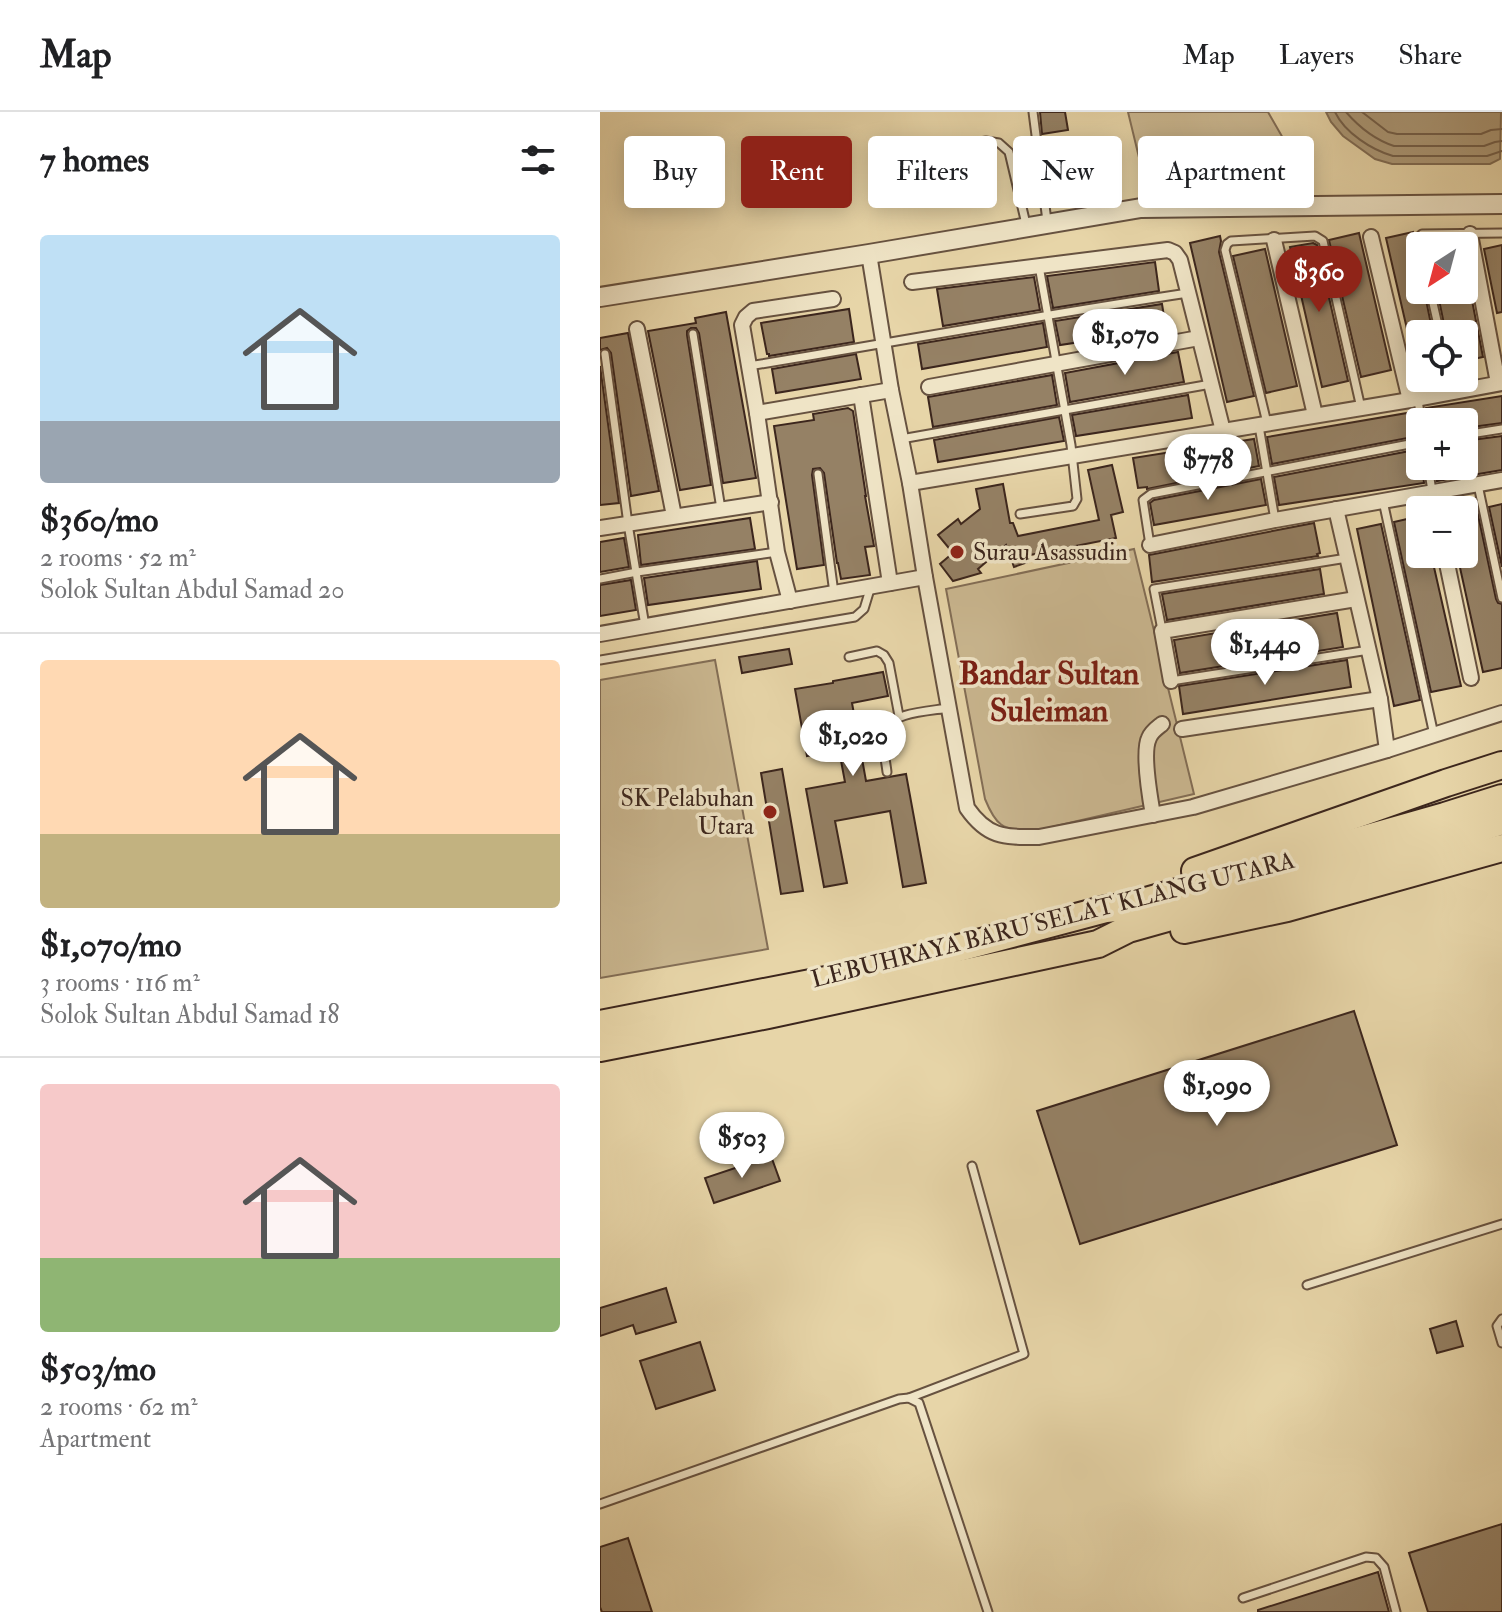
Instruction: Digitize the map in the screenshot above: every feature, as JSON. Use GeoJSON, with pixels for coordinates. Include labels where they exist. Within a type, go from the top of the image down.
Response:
{"type":"FeatureCollection","features":[{"type":"Feature","properties":{"kind":"highway"},"geometry":{"type":"LineString","coordinates":[[1106,909],[1123,896],[1502,765]]}},
{"type":"Feature","properties":{"kind":"highway","name":"LEBUHRAYA BARU SELAT KLANG UTARA"},"geometry":{"type":"LineString","coordinates":[[600,1048],[1098,944],[1128,929],[1446,828],[1502,798]]}},
{"type":"Feature","properties":{"kind":"highway","name":"LEBUHRAYA BARU SELAT KLANG UTARA"},"geometry":{"type":"LineString","coordinates":[[600,1024],[872,971],[1106,909],[1125,907],[1446,828],[1502,821]]}},
{"type":"Feature","properties":{"kind":"highway"},"geometry":{"type":"LineString","coordinates":[[1098,944],[1132,941],[1287,908],[1502,848]]}},
{"type":"Feature","properties":{"kind":"street"},"geometry":{"type":"LineString","coordinates":[[600,297],[1141,208],[1502,204]]}},
{"type":"Feature","properties":{"kind":"street"},"geometry":{"type":"LineString","coordinates":[[1371,237],[1414,400]]}},
{"type":"Feature","properties":{"kind":"street"},"geometry":{"type":"LineString","coordinates":[[1274,240],[1315,415]]}},
{"type":"Feature","properties":{"kind":"street"},"geometry":{"type":"LineString","coordinates":[[912,282],[1168,250],[1175,253],[1180,260],[1223,431]]}},
{"type":"Feature","properties":{"kind":"street"},"geometry":{"type":"LineString","coordinates":[[869,254],[967,808],[978,823],[993,833],[1039,837],[1193,807],[1502,713]]}},
{"type":"Feature","properties":{"kind":"street"},"geometry":{"type":"LineString","coordinates":[[1478,274],[1500,383],[1478,384]]}},
{"type":"Feature","properties":{"kind":"street"},"geometry":{"type":"LineString","coordinates":[[790,601],[777,552],[742,325],[753,311],[833,299]]}},
{"type":"Feature","properties":{"kind":"street"},"geometry":{"type":"LineString","coordinates":[[637,329],[674,516]]}},
{"type":"Feature","properties":{"kind":"street"},"geometry":{"type":"LineString","coordinates":[[929,387],[1199,338]]}},
{"type":"Feature","properties":{"kind":"street"},"geometry":{"type":"LineString","coordinates":[[757,413],[891,390]]}},
{"type":"Feature","properties":{"kind":"street"},"geometry":{"type":"LineString","coordinates":[[910,483],[1414,400],[1434,392]]}},
{"type":"Feature","properties":{"kind":"street"},"geometry":{"type":"LineString","coordinates":[[861,395],[890,583]]}},
{"type":"Feature","properties":{"kind":"street"},"geometry":{"type":"LineString","coordinates":[[1150,545],[1502,480]]}},
{"type":"Feature","properties":{"kind":"street"},"geometry":{"type":"LineString","coordinates":[[600,528],[771,502]]}},
{"type":"Feature","properties":{"kind":"street"},"geometry":{"type":"LineString","coordinates":[[1336,509],[1380,699],[1387,750]]}},
{"type":"Feature","properties":{"kind":"street"},"geometry":{"type":"LineString","coordinates":[[1448,568],[1471,678]]}},
{"type":"Feature","properties":{"kind":"street"},"geometry":{"type":"LineString","coordinates":[[600,634],[925,577]]}},
{"type":"Feature","properties":{"kind":"street"},"geometry":{"type":"LineString","coordinates":[[1171,681],[1162,631],[1356,599]]}},
{"type":"Feature","properties":{"kind":"street"},"geometry":{"type":"LineString","coordinates":[[1182,729],[1380,699]]}},
{"type":"Feature","properties":{"kind":"street"},"geometry":{"type":"LineString","coordinates":[[1153,815],[1148,789],[1147,745],[1149,736],[1162,724]]}},
{"type":"Feature","properties":{"kind":"lane"},"geometry":{"type":"LineString","coordinates":[[1033,112],[1048,223]]}},
{"type":"Feature","properties":{"kind":"lane"},"geometry":{"type":"LineString","coordinates":[[997,143],[1009,152],[1027,227]]}},
{"type":"Feature","properties":{"kind":"lane"},"geometry":{"type":"LineString","coordinates":[[1478,234],[1502,233]]}},
{"type":"Feature","properties":{"kind":"lane"},"geometry":{"type":"LineString","coordinates":[[1275,520],[1266,471],[1263,424],[1225,250],[1227,244],[1231,241],[1315,236],[1323,241],[1361,408]]}},
{"type":"Feature","properties":{"kind":"lane"},"geometry":{"type":"LineString","coordinates":[[1020,514],[1073,506],[1077,499],[1039,266]]}},
{"type":"Feature","properties":{"kind":"lane"},"geometry":{"type":"LineString","coordinates":[[749,366],[1047,314],[1188,293]]}},
{"type":"Feature","properties":{"kind":"lane"},"geometry":{"type":"LineString","coordinates":[[693,334],[721,509]]}},
{"type":"Feature","properties":{"kind":"lane"},"geometry":{"type":"LineString","coordinates":[[605,354],[645,626]]}},
{"type":"Feature","properties":{"kind":"lane"},"geometry":{"type":"LineString","coordinates":[[901,439],[1211,384]]}},
{"type":"Feature","properties":{"kind":"lane"},"geometry":{"type":"LineString","coordinates":[[1414,400],[1417,408]]}},
{"type":"Feature","properties":{"kind":"lane"},"geometry":{"type":"LineString","coordinates":[[1478,433],[1502,429]]}},
{"type":"Feature","properties":{"kind":"lane"},"geometry":{"type":"LineString","coordinates":[[1150,545],[1143,500],[1146,496],[1406,445]]}},
{"type":"Feature","properties":{"kind":"lane"},"geometry":{"type":"LineString","coordinates":[[818,474],[834,593]]}},
{"type":"Feature","properties":{"kind":"lane"},"geometry":{"type":"LineString","coordinates":[[1430,480],[1432,493]]}},
{"type":"Feature","properties":{"kind":"lane"},"geometry":{"type":"LineString","coordinates":[[1478,485],[1502,598]]}},
{"type":"Feature","properties":{"kind":"lane"},"geometry":{"type":"LineString","coordinates":[[1383,501],[1434,735]]}},
{"type":"Feature","properties":{"kind":"lane"},"geometry":{"type":"LineString","coordinates":[[600,579],[777,552]]}},
{"type":"Feature","properties":{"kind":"lane"},"geometry":{"type":"LineString","coordinates":[[1162,631],[1154,589],[1347,558]]}},
{"type":"Feature","properties":{"kind":"lane"},"geometry":{"type":"LineString","coordinates":[[600,660],[855,617],[864,609],[871,586]]}},
{"type":"Feature","properties":{"kind":"lane"},"geometry":{"type":"LineString","coordinates":[[1171,681],[1369,650]]}},
{"type":"Feature","properties":{"kind":"lane"},"geometry":{"type":"LineString","coordinates":[[849,657],[877,651],[884,655],[889,663],[899,716]]}},
{"type":"Feature","properties":{"kind":"lane"},"geometry":{"type":"LineString","coordinates":[[887,772],[883,732],[889,724],[899,716],[948,708]]}},
{"type":"Feature","properties":{"kind":"lane"},"geometry":{"type":"LineString","coordinates":[[600,1504],[909,1398],[1024,1354],[972,1166]]}},
{"type":"Feature","properties":{"kind":"lane"},"geometry":{"type":"LineString","coordinates":[[1307,1285],[1502,1224]]}},
{"type":"Feature","properties":{"kind":"lane"},"geometry":{"type":"LineString","coordinates":[[1502,1319],[1497,1326],[1502,1343]]}},
{"type":"Feature","properties":{"kind":"lane"},"geometry":{"type":"LineString","coordinates":[[909,1398],[919,1403],[988,1612]]}},
{"type":"Feature","properties":{"kind":"lane"},"geometry":{"type":"LineString","coordinates":[[1243,1598],[1366,1557],[1376,1558],[1384,1567],[1396,1612]]}},
{"type":"Feature","properties":{"kind":"shaded area"},"geometry":{"type":"Polygon","coordinates":[[[1128,112],[1268,112],[1282,136],[1138,136],[1138,153],[1128,112]]]}},
{"type":"Feature","properties":{"kind":"shaded area"},"geometry":{"type":"Polygon","coordinates":[[[1134,549],[1194,794],[1030,832],[1006,827],[997,821],[985,799],[946,589],[1134,549]]]}},
{"type":"Feature","properties":{"kind":"shaded area"},"geometry":{"type":"Polygon","coordinates":[[[715,660],[768,949],[600,978],[600,680],[715,660]]]}},
{"type":"Feature","properties":{"kind":"water"},"geometry":{"type":"Polygon","coordinates":[[[1326,112],[1501,112],[1500,159],[1490,164],[1392,164],[1375,159],[1343,136],[1326,112]]]}},
{"type":"Feature","properties":{"kind":"building"},"geometry":{"type":"Polygon","coordinates":[[[1040,112],[1065,112],[1068,130],[1042,134],[1040,112]]]}},
{"type":"Feature","properties":{"kind":"building"},"geometry":{"type":"Polygon","coordinates":[[[1359,233],[1391,370],[1361,377],[1329,240],[1359,233]]]}},
{"type":"Feature","properties":{"kind":"building"},"geometry":{"type":"Polygon","coordinates":[[[1406,234],[1406,304],[1427,304],[1430,320],[1406,320],[1406,325],[1386,238],[1406,234]]]}},
{"type":"Feature","properties":{"kind":"building"},"geometry":{"type":"Polygon","coordinates":[[[1220,236],[1219,252],[1254,396],[1227,402],[1190,243],[1220,236]]]}},
{"type":"Feature","properties":{"kind":"building"},"geometry":{"type":"Polygon","coordinates":[[[1317,245],[1348,381],[1322,387],[1290,247],[1317,245]]]}},
{"type":"Feature","properties":{"kind":"building"},"geometry":{"type":"Polygon","coordinates":[[[1502,245],[1502,312],[1497,313],[1484,249],[1502,245]]]}},
{"type":"Feature","properties":{"kind":"building"},"geometry":{"type":"Polygon","coordinates":[[[1265,249],[1297,386],[1266,393],[1233,256],[1265,249]]]}},
{"type":"Feature","properties":{"kind":"building"},"geometry":{"type":"Polygon","coordinates":[[[1155,262],[1159,291],[1053,308],[1047,276],[1155,262]]]}},
{"type":"Feature","properties":{"kind":"building"},"geometry":{"type":"Polygon","coordinates":[[[1034,277],[1040,310],[943,326],[937,289],[1034,277]]]}},
{"type":"Feature","properties":{"kind":"building"},"geometry":{"type":"Polygon","coordinates":[[[1162,304],[1166,329],[1060,345],[1055,321],[1162,304]]]}},
{"type":"Feature","properties":{"kind":"building"},"geometry":{"type":"Polygon","coordinates":[[[1440,304],[1473,304],[1476,320],[1443,320],[1440,304]]]}},
{"type":"Feature","properties":{"kind":"building"},"geometry":{"type":"Polygon","coordinates":[[[849,309],[854,342],[767,354],[761,323],[849,309]]]}},
{"type":"Feature","properties":{"kind":"building"},"geometry":{"type":"Polygon","coordinates":[[[726,312],[756,478],[723,483],[699,333],[696,328],[691,328],[687,335],[711,485],[680,490],[648,331],[696,323],[695,318],[726,312]]]}},
{"type":"Feature","properties":{"kind":"building"},"geometry":{"type":"Polygon","coordinates":[[[1043,323],[1047,347],[922,369],[918,344],[1043,323]]]}},
{"type":"Feature","properties":{"kind":"building"},"geometry":{"type":"Polygon","coordinates":[[[1478,331],[1483,357],[1478,358],[1478,331]]]}},
{"type":"Feature","properties":{"kind":"building"},"geometry":{"type":"Polygon","coordinates":[[[628,333],[659,491],[631,496],[611,353],[607,348],[600,350],[600,338],[628,333]]]}},
{"type":"Feature","properties":{"kind":"building"},"geometry":{"type":"Polygon","coordinates":[[[1178,352],[1184,382],[1070,402],[1065,373],[1178,352]]]}},
{"type":"Feature","properties":{"kind":"building"},"geometry":{"type":"Polygon","coordinates":[[[856,354],[861,379],[776,393],[772,369],[856,354]]]}},
{"type":"Feature","properties":{"kind":"building"},"geometry":{"type":"Polygon","coordinates":[[[600,366],[619,503],[600,505],[600,366]]]}},
{"type":"Feature","properties":{"kind":"building"},"geometry":{"type":"Polygon","coordinates":[[[1052,375],[1057,405],[933,427],[928,397],[1052,375]]]}},
{"type":"Feature","properties":{"kind":"building"},"geometry":{"type":"Polygon","coordinates":[[[1188,395],[1192,418],[1076,436],[1072,415],[1188,395]]]}},
{"type":"Feature","properties":{"kind":"building"},"geometry":{"type":"Polygon","coordinates":[[[1502,396],[1502,423],[1478,426],[1478,408],[1426,408],[1502,396]]]}},
{"type":"Feature","properties":{"kind":"building"},"geometry":{"type":"Polygon","coordinates":[[[848,408],[853,411],[874,546],[865,547],[870,575],[841,579],[824,473],[820,468],[813,469],[812,475],[824,565],[797,569],[774,426],[814,420],[813,414],[848,408]]]}},
{"type":"Feature","properties":{"kind":"building"},"geometry":{"type":"Polygon","coordinates":[[[1406,413],[1406,438],[1272,464],[1267,437],[1406,413]]]}},
{"type":"Feature","properties":{"kind":"building"},"geometry":{"type":"Polygon","coordinates":[[[1059,417],[1064,441],[938,462],[934,440],[1059,417]]]}},
{"type":"Feature","properties":{"kind":"building"},"geometry":{"type":"Polygon","coordinates":[[[1502,436],[1502,470],[1478,474],[1478,439],[1502,436]]]}},
{"type":"Feature","properties":{"kind":"building"},"geometry":{"type":"Polygon","coordinates":[[[1254,439],[1259,466],[1147,489],[1138,488],[1133,458],[1254,439]]]}},
{"type":"Feature","properties":{"kind":"building"},"geometry":{"type":"Polygon","coordinates":[[[1406,452],[1406,480],[1424,480],[1424,483],[1279,505],[1274,477],[1406,452]]]}},
{"type":"Feature","properties":{"kind":"building"},"geometry":{"type":"Polygon","coordinates":[[[1112,465],[1123,512],[1111,515],[1116,538],[1025,556],[1028,562],[1014,567],[1006,545],[978,569],[981,573],[953,581],[940,564],[953,553],[938,535],[958,519],[961,524],[980,509],[976,489],[1003,484],[1010,523],[1013,523],[1018,536],[1099,520],[1088,470],[1112,465]]]}},
{"type":"Feature","properties":{"kind":"building"},"geometry":{"type":"Polygon","coordinates":[[[1261,479],[1266,505],[1154,525],[1150,503],[1154,500],[1261,479]]]}},
{"type":"Feature","properties":{"kind":"building"},"geometry":{"type":"Polygon","coordinates":[[[1502,504],[1502,567],[1489,507],[1502,504]]]}},
{"type":"Feature","properties":{"kind":"building"},"geometry":{"type":"Polygon","coordinates":[[[1478,515],[1496,599],[1502,604],[1502,668],[1483,672],[1460,568],[1478,568],[1478,515]]]}},
{"type":"Feature","properties":{"kind":"building"},"geometry":{"type":"Polygon","coordinates":[[[750,518],[755,549],[641,565],[638,535],[750,518]]]}},
{"type":"Feature","properties":{"kind":"building"},"geometry":{"type":"Polygon","coordinates":[[[1406,519],[1406,568],[1434,568],[1461,686],[1431,692],[1394,522],[1406,519]]]}},
{"type":"Feature","properties":{"kind":"building"},"geometry":{"type":"Polygon","coordinates":[[[1314,523],[1318,556],[1152,582],[1149,555],[1314,523]]]}},
{"type":"Feature","properties":{"kind":"building"},"geometry":{"type":"Polygon","coordinates":[[[1381,524],[1420,700],[1394,706],[1357,529],[1381,524]]]}},
{"type":"Feature","properties":{"kind":"building"},"geometry":{"type":"Polygon","coordinates":[[[624,538],[629,567],[600,572],[600,542],[624,538]]]}},
{"type":"Feature","properties":{"kind":"building"},"geometry":{"type":"Polygon","coordinates":[[[757,561],[761,589],[648,605],[644,578],[757,561]]]}},
{"type":"Feature","properties":{"kind":"building"},"geometry":{"type":"Polygon","coordinates":[[[1320,569],[1324,594],[1167,620],[1162,594],[1320,569]]]}},
{"type":"Feature","properties":{"kind":"building"},"geometry":{"type":"Polygon","coordinates":[[[631,580],[636,610],[600,616],[600,585],[631,580]]]}},
{"type":"Feature","properties":{"kind":"building"},"geometry":{"type":"Polygon","coordinates":[[[1337,613],[1343,647],[1180,673],[1174,640],[1337,613]]]}},
{"type":"Feature","properties":{"kind":"building"},"geometry":{"type":"Polygon","coordinates":[[[789,649],[792,664],[742,673],[739,657],[789,649]]]}},
{"type":"Feature","properties":{"kind":"building"},"geometry":{"type":"Polygon","coordinates":[[[1347,660],[1351,687],[1183,714],[1179,686],[1347,660]]]}},
{"type":"Feature","properties":{"kind":"building"},"geometry":{"type":"Polygon","coordinates":[[[883,672],[888,696],[852,703],[866,781],[906,774],[926,883],[903,887],[890,811],[835,821],[847,883],[824,887],[806,789],[845,782],[839,750],[807,756],[795,689],[883,672]]]}},
{"type":"Feature","properties":{"kind":"building"},"geometry":{"type":"Polygon","coordinates":[[[782,769],[803,891],[781,894],[761,773],[782,769]]]}},
{"type":"Feature","properties":{"kind":"building"},"geometry":{"type":"Polygon","coordinates":[[[1354,1011],[1397,1145],[1080,1244],[1037,1111],[1354,1011]]]}},
{"type":"Feature","properties":{"kind":"building"},"geometry":{"type":"Polygon","coordinates":[[[771,1156],[780,1181],[714,1203],[705,1178],[771,1156]]]}},
{"type":"Feature","properties":{"kind":"building"},"geometry":{"type":"Polygon","coordinates":[[[666,1288],[676,1322],[636,1334],[633,1325],[600,1336],[600,1308],[666,1288]]]}},
{"type":"Feature","properties":{"kind":"building"},"geometry":{"type":"Polygon","coordinates":[[[1456,1321],[1463,1346],[1437,1353],[1430,1329],[1456,1321]]]}},
{"type":"Feature","properties":{"kind":"building"},"geometry":{"type":"Polygon","coordinates":[[[700,1342],[715,1390],[656,1409],[640,1361],[700,1342]]]}},
{"type":"Feature","properties":{"kind":"building"},"geometry":{"type":"Polygon","coordinates":[[[1502,1524],[1502,1612],[1428,1612],[1409,1553],[1502,1524]]]}},
{"type":"Feature","properties":{"kind":"building"},"geometry":{"type":"Polygon","coordinates":[[[628,1538],[652,1612],[602,1612],[600,1547],[628,1538]]]}},
{"type":"Feature","properties":{"kind":"building"},"geometry":{"type":"Polygon","coordinates":[[[1378,1572],[1389,1612],[1258,1612],[1258,1610],[1378,1572]]]}},
{"type":"Feature","properties":{"kind":"place","name":"Surau Asassudin"},"geometry":{"type":"Point","coordinates":[957,552]}},
{"type":"Feature","properties":{"kind":"place","name":"SK Pelabuhan Utara"},"geometry":{"type":"Point","coordinates":[770,812]}},
{"type":"Feature","properties":{"kind":"district","name":"Bandar Sultan Suleiman"},"geometry":{"type":"Point","coordinates":[1049,692]}}]}
